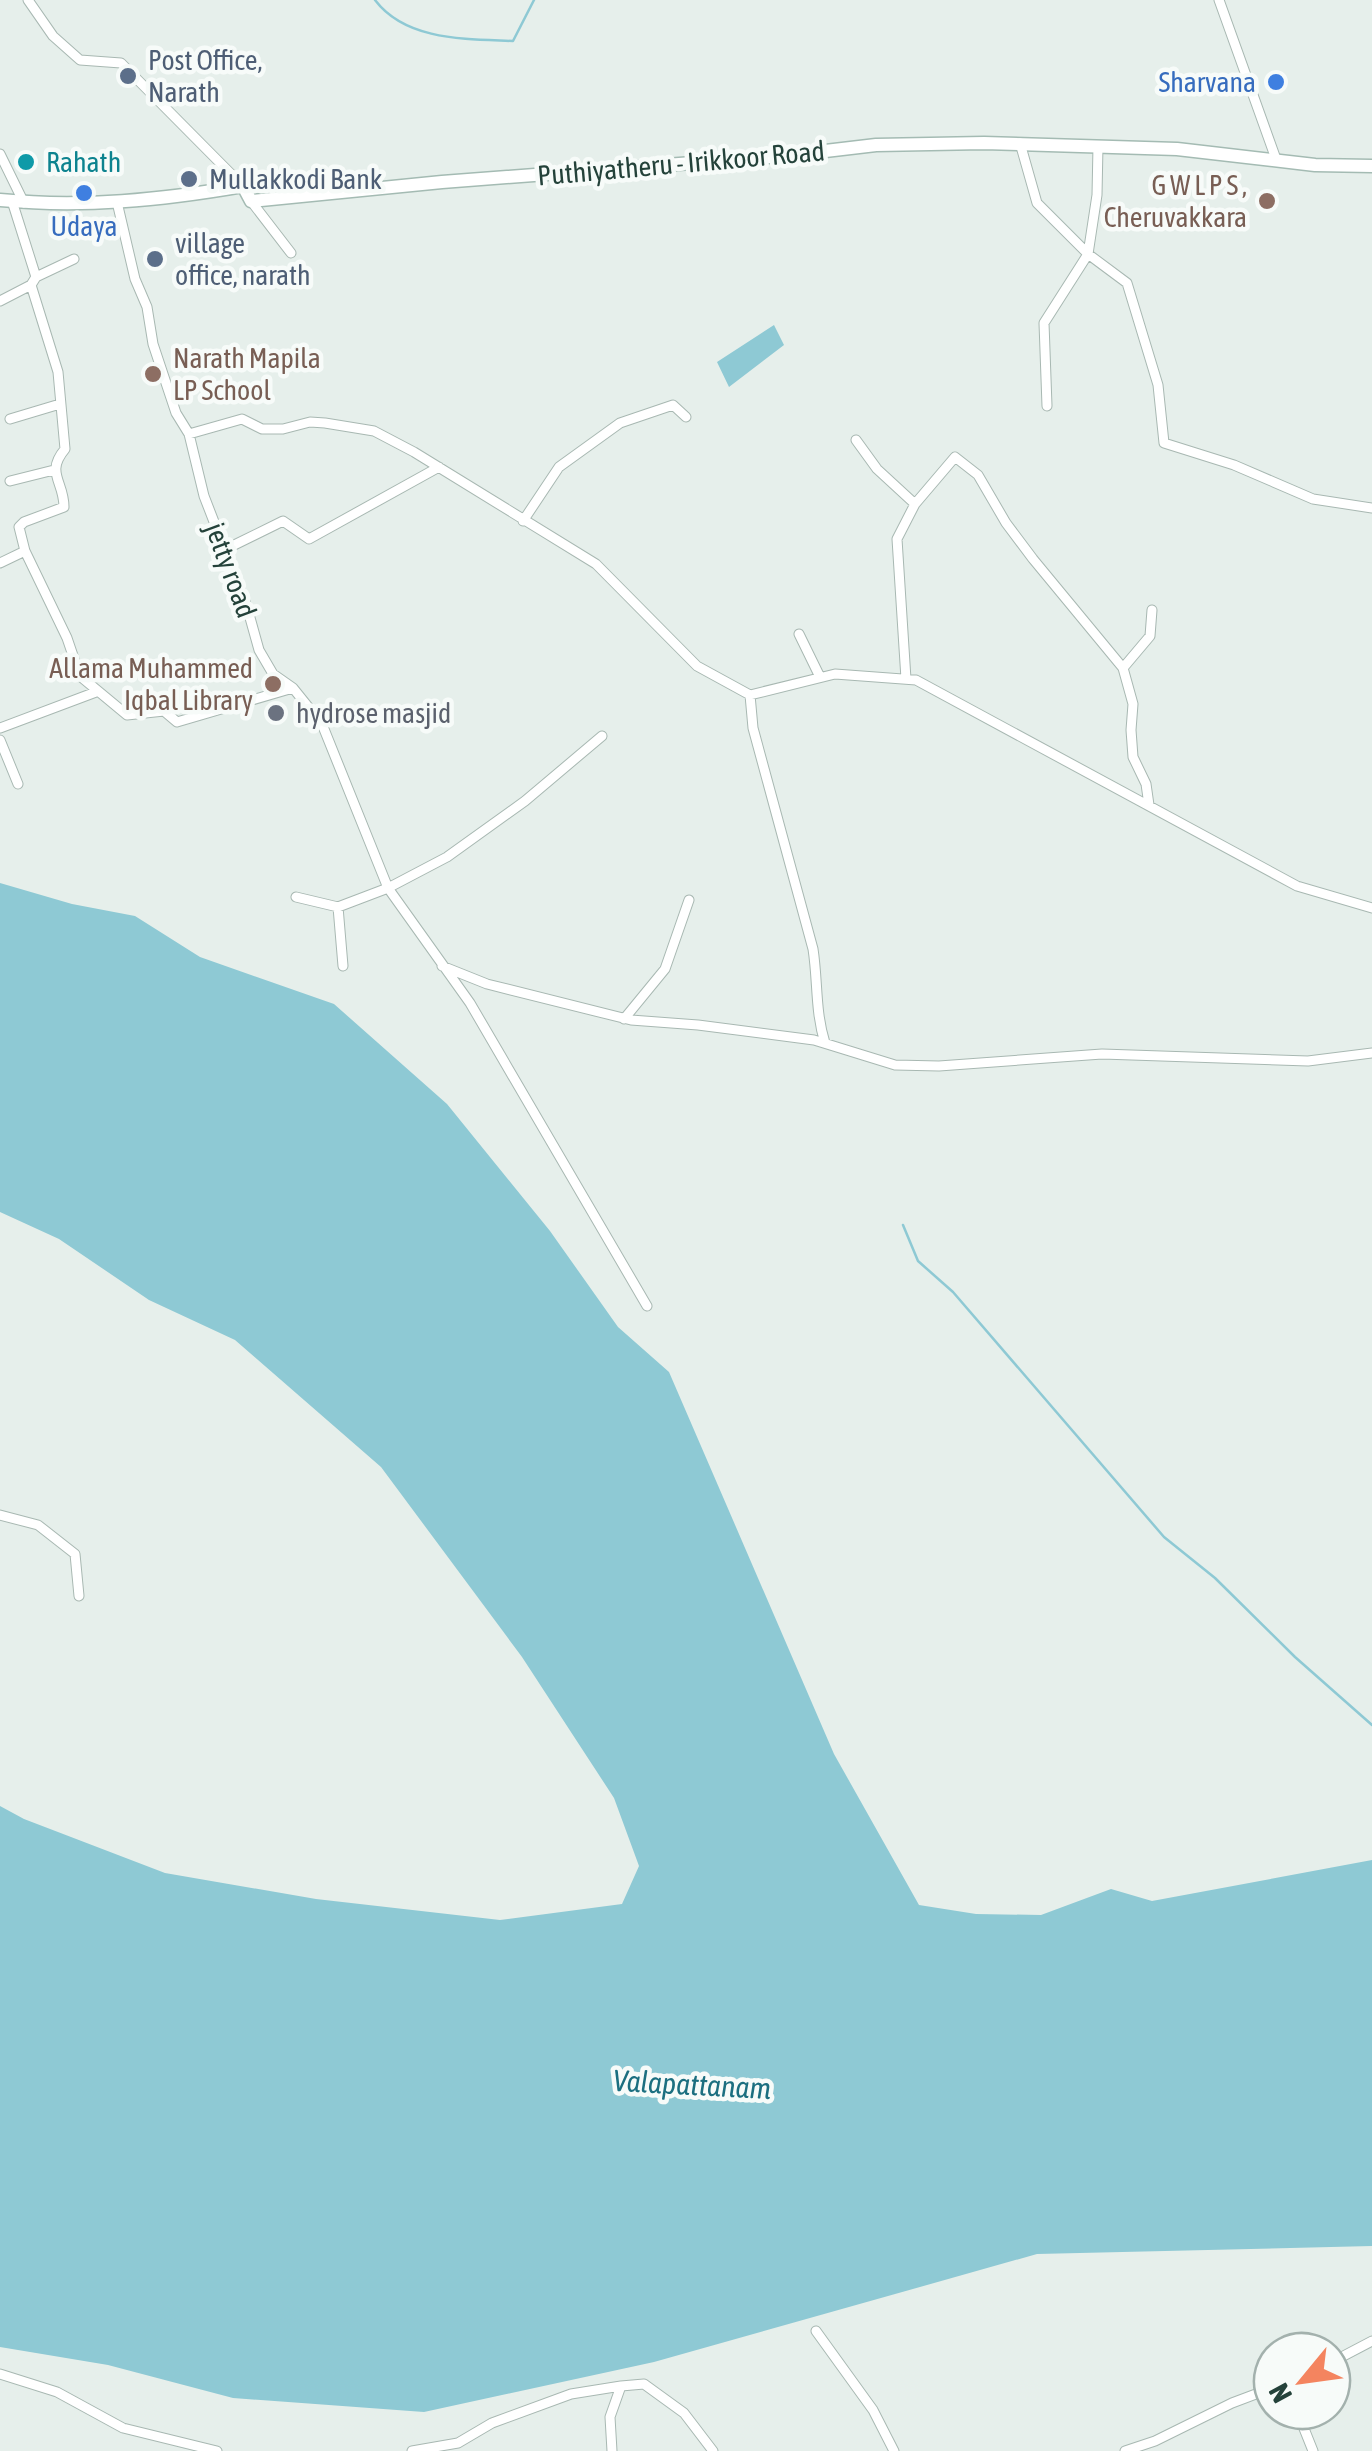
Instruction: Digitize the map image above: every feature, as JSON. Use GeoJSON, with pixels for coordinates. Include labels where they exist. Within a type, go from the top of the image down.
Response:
{"type":"FeatureCollection","features":[{"type":"Feature","properties":{"kind":"main road","name":"Puthiyatheru - Irikkoor Road"},"geometry":{"type":"LineString","coordinates":[[251,200],[876,145],[1020,143],[1177,149],[1316,165],[1372,166]]}},
{"type":"Feature","properties":{"kind":"main road"},"geometry":{"type":"LineString","coordinates":[[12,201],[117,202],[242,186],[251,200]]}},
{"type":"Feature","properties":{"kind":"street"},"geometry":{"type":"LineString","coordinates":[[28,0],[54,36],[80,60],[121,63],[242,186]]}},
{"type":"Feature","properties":{"kind":"street"},"geometry":{"type":"LineString","coordinates":[[1219,0],[1276,159]]}},
{"type":"Feature","properties":{"kind":"street"},"geometry":{"type":"LineString","coordinates":[[1020,143],[1037,203],[1088,254],[1127,284],[1158,385],[1164,443],[1234,465],[1313,499],[1372,508]]}},
{"type":"Feature","properties":{"kind":"street"},"geometry":{"type":"LineString","coordinates":[[1047,406],[1044,323],[1088,254],[1097,195],[1098,146]]}},
{"type":"Feature","properties":{"kind":"street"},"geometry":{"type":"LineString","coordinates":[[0,154],[58,372],[64,449],[54,470],[64,507],[20,524],[26,551],[80,676],[127,715],[164,711],[177,722],[293,688]]}},
{"type":"Feature","properties":{"kind":"street"},"geometry":{"type":"LineString","coordinates":[[251,200],[291,253]]}},
{"type":"Feature","properties":{"kind":"street","name":"jetty road"},"geometry":{"type":"LineString","coordinates":[[117,202],[127,252],[148,307],[153,344],[176,413],[189,434],[194,465],[259,650],[273,674],[293,688],[322,724],[388,888],[470,1002],[647,1306]]}},
{"type":"Feature","properties":{"kind":"street"},"geometry":{"type":"LineString","coordinates":[[0,301],[74,259]]}},
{"type":"Feature","properties":{"kind":"street"},"geometry":{"type":"LineString","coordinates":[[10,419],[60,404]]}},
{"type":"Feature","properties":{"kind":"street"},"geometry":{"type":"LineString","coordinates":[[523,521],[559,467],[620,423],[674,405],[686,417]]}},
{"type":"Feature","properties":{"kind":"street"},"geometry":{"type":"LineString","coordinates":[[189,434],[242,420],[262,429],[283,430],[310,422],[374,432],[440,467],[596,564],[698,666],[750,695],[835,674],[916,680],[1296,886],[1372,908]]}},
{"type":"Feature","properties":{"kind":"street"},"geometry":{"type":"LineString","coordinates":[[856,440],[876,470],[915,504]]}},
{"type":"Feature","properties":{"kind":"street"},"geometry":{"type":"LineString","coordinates":[[906,679],[896,539],[915,504],[955,457],[978,475],[1033,560],[1124,668],[1133,704],[1134,757],[1146,784],[1149,805]]}},
{"type":"Feature","properties":{"kind":"street"},"geometry":{"type":"LineString","coordinates":[[224,550],[283,521],[308,540],[440,467]]}},
{"type":"Feature","properties":{"kind":"street"},"geometry":{"type":"LineString","coordinates":[[10,481],[54,470]]}},
{"type":"Feature","properties":{"kind":"street"},"geometry":{"type":"LineString","coordinates":[[0,563],[26,551]]}},
{"type":"Feature","properties":{"kind":"street"},"geometry":{"type":"LineString","coordinates":[[1124,668],[1150,636],[1152,610]]}},
{"type":"Feature","properties":{"kind":"street"},"geometry":{"type":"LineString","coordinates":[[799,634],[820,677]]}},
{"type":"Feature","properties":{"kind":"street"},"geometry":{"type":"LineString","coordinates":[[0,728],[96,692]]}},
{"type":"Feature","properties":{"kind":"street"},"geometry":{"type":"LineString","coordinates":[[750,695],[753,728],[813,948],[816,1014],[825,1042]]}},
{"type":"Feature","properties":{"kind":"street"},"geometry":{"type":"LineString","coordinates":[[296,897],[338,907],[388,888],[447,857],[525,801],[602,736]]}},
{"type":"Feature","properties":{"kind":"street"},"geometry":{"type":"LineString","coordinates":[[0,740],[18,784]]}},
{"type":"Feature","properties":{"kind":"street"},"geometry":{"type":"LineString","coordinates":[[624,1019],[665,969],[689,900]]}},
{"type":"Feature","properties":{"kind":"street"},"geometry":{"type":"LineString","coordinates":[[338,907],[343,966]]}},
{"type":"Feature","properties":{"kind":"street"},"geometry":{"type":"LineString","coordinates":[[437,960],[444,967],[487,984],[624,1019],[698,1024],[825,1042],[895,1065],[939,1066],[1072,1055],[1218,1056],[1278,1062],[1372,1053]]}},
{"type":"Feature","properties":{"kind":"street"},"geometry":{"type":"LineString","coordinates":[[0,1515],[38,1525],[75,1554],[79,1596]]}},
{"type":"Feature","properties":{"kind":"street"},"geometry":{"type":"LineString","coordinates":[[816,2332],[873,2410],[894,2451]]}},
{"type":"Feature","properties":{"kind":"street"},"geometry":{"type":"LineString","coordinates":[[0,2374],[58,2392],[122,2428],[217,2451]]}},
{"type":"Feature","properties":{"kind":"street"},"geometry":{"type":"LineString","coordinates":[[412,2451],[458,2443],[492,2423],[570,2394],[644,2384],[675,2405],[713,2451]]}},
{"type":"Feature","properties":{"kind":"street"},"geometry":{"type":"LineString","coordinates":[[612,2451],[610,2416],[621,2386]]}},
{"type":"Feature","properties":{"kind":"street"},"geometry":{"type":"LineString","coordinates":[[1125,2451],[1252,2396]]}},
{"type":"Feature","properties":{"kind":"water"},"geometry":{"type":"Polygon","coordinates":[[[774,325],[784,345],[729,387],[717,362],[774,325]]]}},
{"type":"Feature","properties":{"kind":"water","name":"Valapattanam"},"geometry":{"type":"Polygon","coordinates":[[[0,883],[72,904],[135,916],[200,957],[334,1004],[447,1104],[550,1231],[618,1327],[669,1372],[834,1754],[919,1905],[976,1914],[1041,1915],[1111,1889],[1152,1901],[1372,1860],[1372,2246],[1037,2254],[654,2362],[424,2412],[233,2398],[108,2365],[0,2347],[0,1806],[24,1819],[165,1873],[316,1899],[500,1920],[622,1904],[639,1866],[614,1798],[522,1657],[381,1467],[235,1340],[149,1300],[59,1239],[0,1212],[0,883]]]}},
{"type":"Feature","properties":{"kind":"waterway"},"geometry":{"type":"LineString","coordinates":[[375,0],[388,13],[420,30],[457,38],[513,41],[534,0]]}},
{"type":"Feature","properties":{"kind":"waterway"},"geometry":{"type":"LineString","coordinates":[[903,1225],[918,1261],[953,1292],[1164,1537],[1215,1578],[1372,1725]]}},
{"type":"Feature","properties":{"kind":"place","name":"Post Office, Narath"},"geometry":{"type":"Point","coordinates":[128,76]}},
{"type":"Feature","properties":{"kind":"place","name":"Sharvana"},"geometry":{"type":"Point","coordinates":[1276,82]}},
{"type":"Feature","properties":{"kind":"place","name":"Rahath"},"geometry":{"type":"Point","coordinates":[26,162]}},
{"type":"Feature","properties":{"kind":"place","name":"Mullakkodi Bank"},"geometry":{"type":"Point","coordinates":[189,179]}},
{"type":"Feature","properties":{"kind":"place","name":"Udaya"},"geometry":{"type":"Point","coordinates":[84,193]}},
{"type":"Feature","properties":{"kind":"place","name":"G W L P S , Cheruvakkara"},"geometry":{"type":"Point","coordinates":[1267,201]}},
{"type":"Feature","properties":{"kind":"place","name":"village office, narath"},"geometry":{"type":"Point","coordinates":[155,259]}},
{"type":"Feature","properties":{"kind":"place","name":"Narath Mapila LP School"},"geometry":{"type":"Point","coordinates":[153,374]}},
{"type":"Feature","properties":{"kind":"place","name":"Allama Muhammed Iqbal Library"},"geometry":{"type":"Point","coordinates":[273,684]}},
{"type":"Feature","properties":{"kind":"place","name":"hydrose masjid"},"geometry":{"type":"Point","coordinates":[276,713]}}]}
